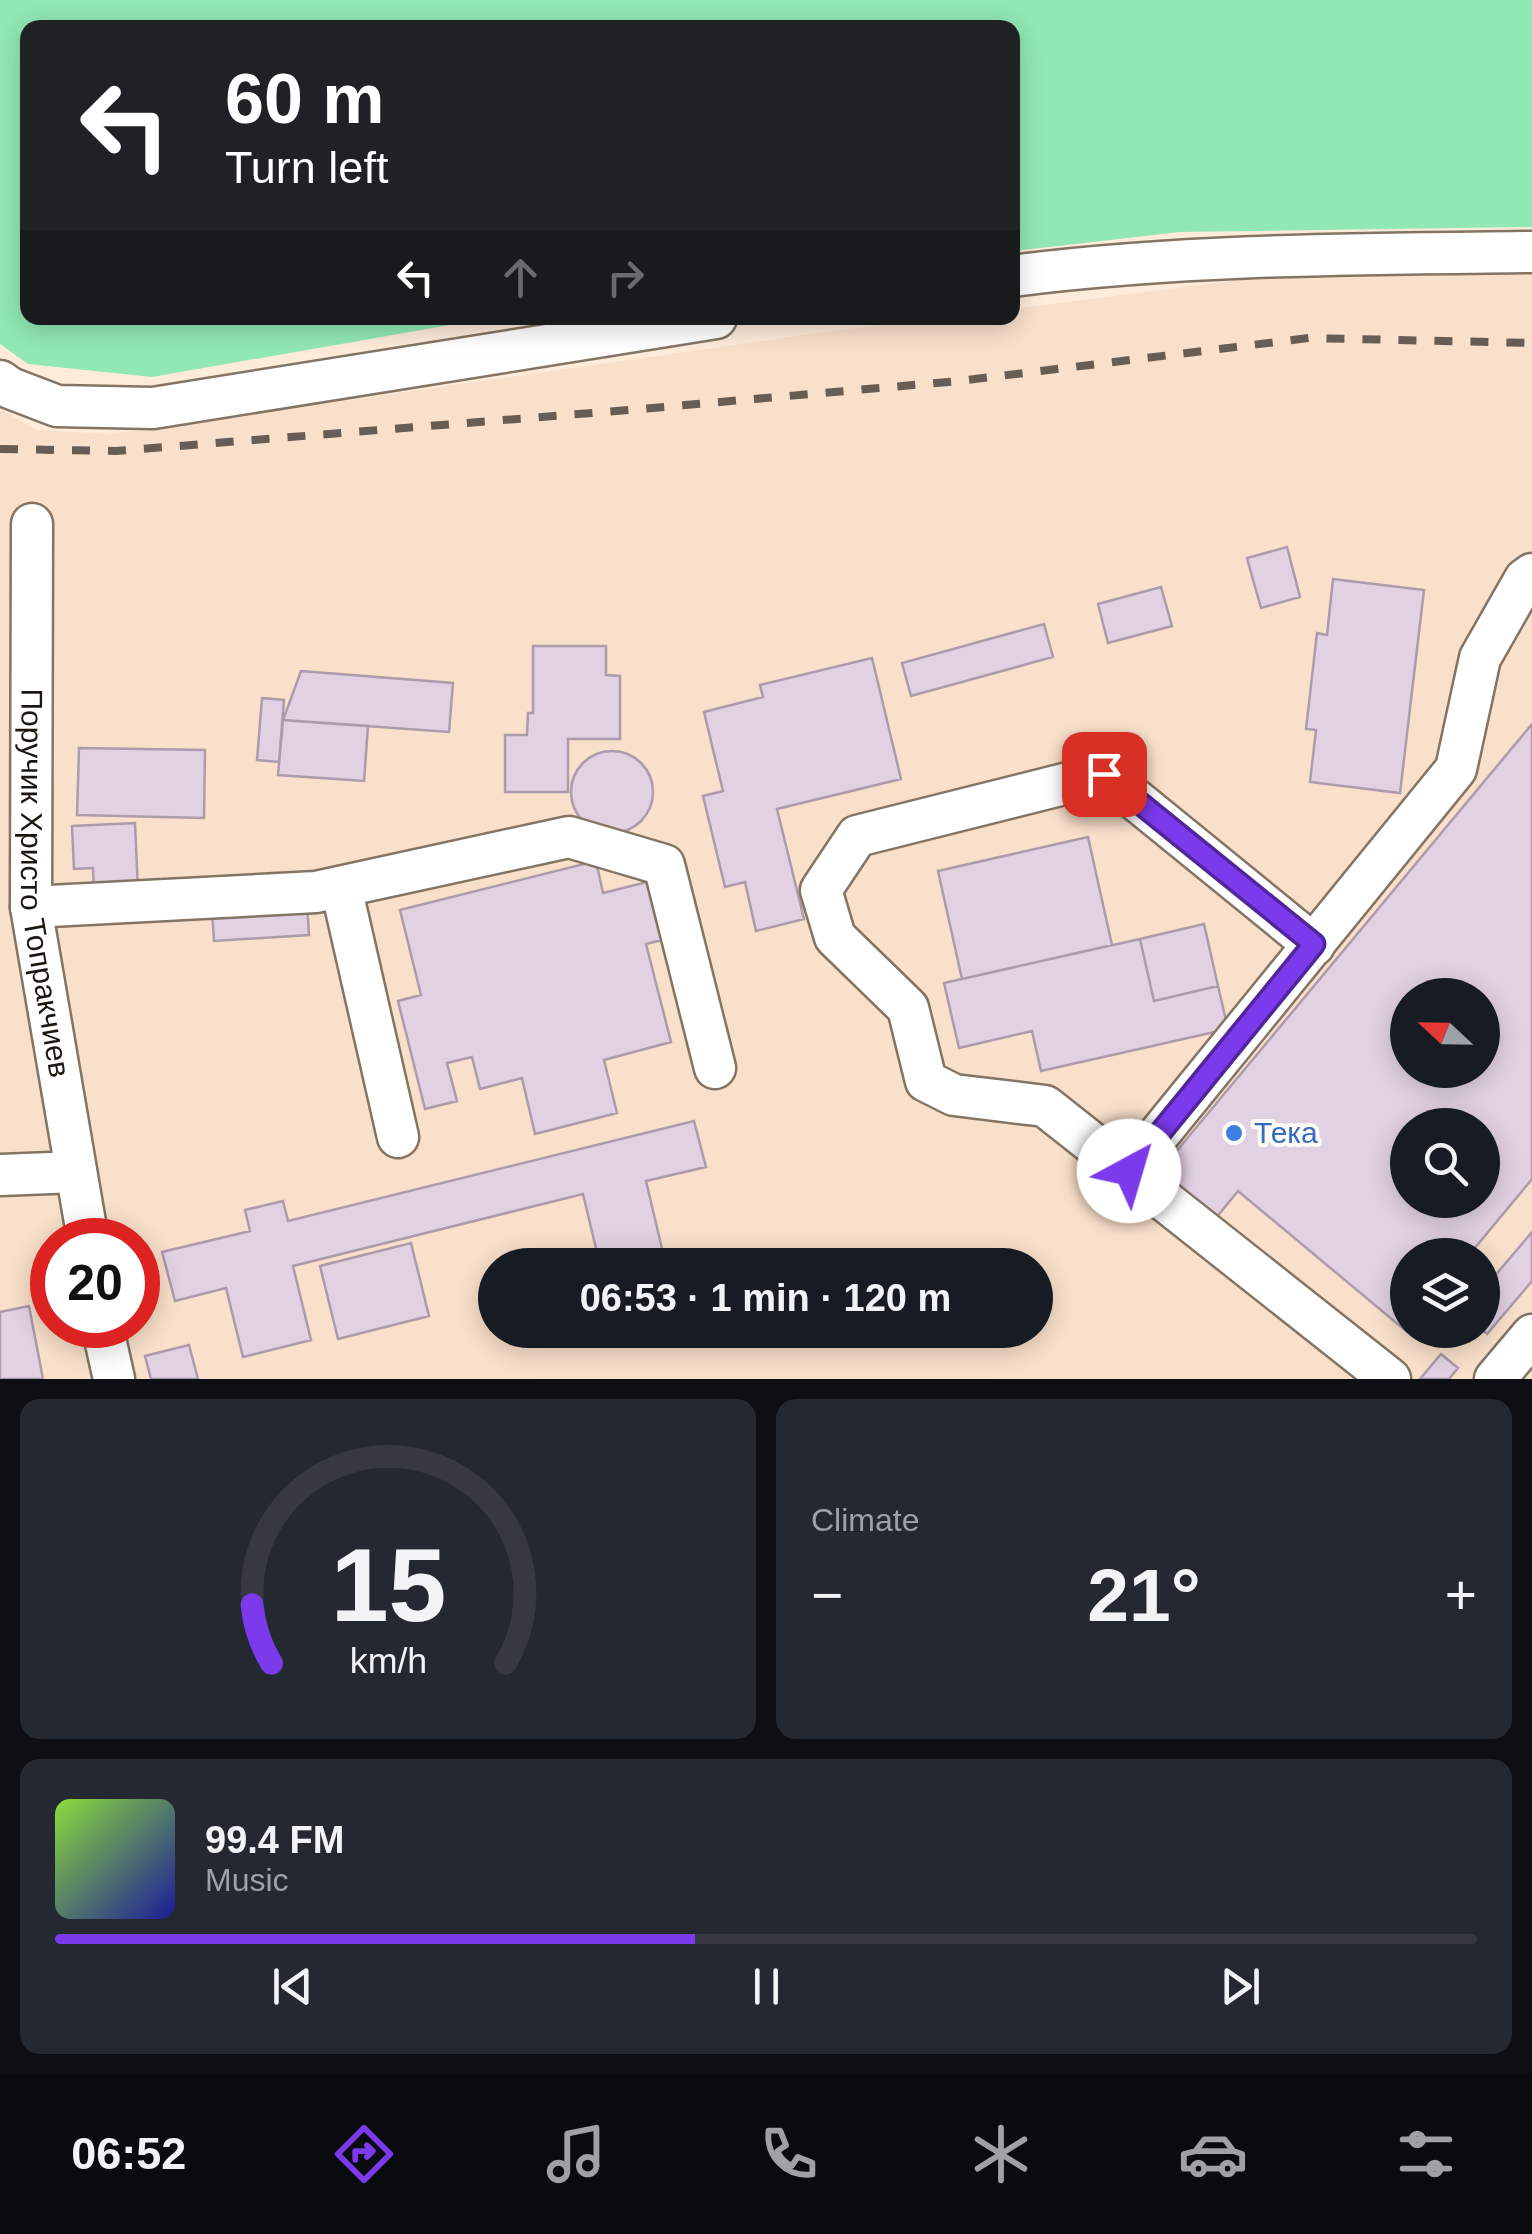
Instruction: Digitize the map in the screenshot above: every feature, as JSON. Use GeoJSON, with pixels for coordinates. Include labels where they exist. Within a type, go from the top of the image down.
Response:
{"type":"FeatureCollection","features":[{"type":"Feature","properties":{"kind":"street"},"geometry":{"type":"LineString","coordinates":[[1020,275],[1090,266],[1292,255],[1532,252]]}},
{"type":"Feature","properties":{"kind":"street"},"geometry":{"type":"LineString","coordinates":[[3,389],[57,406],[153,408],[672,325]]}},
{"type":"Feature","properties":{"kind":"street","name":"Поручик Христо Топракчиев"},"geometry":{"type":"LineString","coordinates":[[32,524],[32,907],[84,1218]]}},
{"type":"Feature","properties":{"kind":"street"},"geometry":{"type":"LineString","coordinates":[[1129,1171],[1456,769],[1480,658],[1529,576]]}},
{"type":"Feature","properties":{"kind":"street"},"geometry":{"type":"LineString","coordinates":[[1314,944],[1104,774],[857,836],[821,890],[835,937],[908,1008],[926,1080],[954,1095],[1046,1106],[1390,1379]]}},
{"type":"Feature","properties":{"kind":"street"},"geometry":{"type":"LineString","coordinates":[[32,907],[316,892],[569,837],[664,865],[715,1068]]}},
{"type":"Feature","properties":{"kind":"street"},"geometry":{"type":"LineString","coordinates":[[341,887],[398,1137]]}},
{"type":"Feature","properties":{"kind":"street"},"geometry":{"type":"LineString","coordinates":[[0,1175],[76,1172]]}},
{"type":"Feature","properties":{"kind":"street"},"geometry":{"type":"LineString","coordinates":[[1495,1379],[1532,1335]]}},
{"type":"Feature","properties":{"kind":"street"},"geometry":{"type":"LineString","coordinates":[[107,1348],[114,1379]]}},
{"type":"Feature","properties":{"kind":"shaded area"},"geometry":{"type":"Polygon","coordinates":[[[1532,272],[1532,1379],[0,1379],[0,409],[37,430],[111,434],[832,331],[883,325],[1020,325],[1020,308],[1293,273],[1532,272]]]}},
{"type":"Feature","properties":{"kind":"green space"},"geometry":{"type":"Polygon","coordinates":[[[0,0],[1532,0],[1532,227],[1180,232],[1020,250],[1020,20],[20,20],[20,325],[450,325],[152,377],[28,364],[0,344],[0,0]]]}},
{"type":"Feature","properties":{"kind":"building"},"geometry":{"type":"Polygon","coordinates":[[[1287,547],[1300,597],[1261,608],[1247,558],[1287,547]]]}},
{"type":"Feature","properties":{"kind":"building"},"geometry":{"type":"Polygon","coordinates":[[[1333,579],[1424,590],[1400,793],[1310,782],[1316,730],[1306,729],[1317,633],[1327,635],[1333,579]]]}},
{"type":"Feature","properties":{"kind":"building"},"geometry":{"type":"Polygon","coordinates":[[[1161,587],[1172,626],[1108,643],[1098,604],[1161,587]]]}},
{"type":"Feature","properties":{"kind":"building"},"geometry":{"type":"Polygon","coordinates":[[[1044,624],[1053,657],[911,696],[902,663],[1044,624]]]}},
{"type":"Feature","properties":{"kind":"building"},"geometry":{"type":"Polygon","coordinates":[[[533,646],[606,646],[606,675],[620,676],[620,739],[568,739],[568,792],[505,792],[505,735],[527,735],[528,713],[533,713],[533,646]]]}},
{"type":"Feature","properties":{"kind":"building"},"geometry":{"type":"Polygon","coordinates":[[[872,658],[901,779],[777,809],[804,919],[756,931],[745,882],[725,887],[703,796],[723,791],[704,712],[763,697],[760,685],[872,658]]]}},
{"type":"Feature","properties":{"kind":"building"},"geometry":{"type":"Polygon","coordinates":[[[301,671],[453,683],[449,732],[283,720],[301,671]]]}},
{"type":"Feature","properties":{"kind":"building"},"geometry":{"type":"Polygon","coordinates":[[[262,698],[284,700],[279,762],[257,760],[262,698]]]}},
{"type":"Feature","properties":{"kind":"building"},"geometry":{"type":"Polygon","coordinates":[[[283,720],[368,726],[364,781],[278,775],[283,720]]]}},
{"type":"Feature","properties":{"kind":"building"},"geometry":{"type":"Polygon","coordinates":[[[1532,724],[1532,1179],[1500,1218],[1500,1108],[1390,1108],[1390,1218],[1500,1218],[1483,1238],[1390,1238],[1390,1318],[1238,1191],[1216,1218],[1160,1171],[1532,724]]]}},
{"type":"Feature","properties":{"kind":"building"},"geometry":{"type":"Polygon","coordinates":[[[79,748],[205,750],[204,818],[77,815],[79,748]]]}},
{"type":"Feature","properties":{"kind":"building"},"geometry":{"type":"Polygon","coordinates":[[[612,751],[628,754],[641,763],[650,776],[650,808],[641,821],[628,830],[612,833],[596,830],[583,821],[574,808],[571,792],[574,776],[583,763],[596,754],[612,751]]]}},
{"type":"Feature","properties":{"kind":"building"},"geometry":{"type":"Polygon","coordinates":[[[135,823],[138,891],[94,893],[93,868],[74,869],[72,826],[135,823]]]}},
{"type":"Feature","properties":{"kind":"building"},"geometry":{"type":"Polygon","coordinates":[[[1088,837],[1112,945],[962,979],[938,871],[1088,837]]]}},
{"type":"Feature","properties":{"kind":"building"},"geometry":{"type":"Polygon","coordinates":[[[596,861],[603,893],[647,882],[662,940],[646,944],[671,1042],[604,1060],[617,1113],[535,1134],[522,1078],[480,1089],[472,1057],[447,1063],[457,1101],[425,1109],[398,1001],[421,995],[400,910],[596,861]]]}},
{"type":"Feature","properties":{"kind":"building"},"geometry":{"type":"Polygon","coordinates":[[[307,904],[309,935],[214,941],[212,910],[307,904]]]}},
{"type":"Feature","properties":{"kind":"building"},"geometry":{"type":"Polygon","coordinates":[[[1204,924],[1218,986],[1154,1001],[1140,939],[1204,924]]]}},
{"type":"Feature","properties":{"kind":"building"},"geometry":{"type":"Polygon","coordinates":[[[1140,939],[1154,1001],[1218,986],[1228,1029],[1041,1071],[1032,1031],[959,1048],[944,983],[1140,939]]]}},
{"type":"Feature","properties":{"kind":"building"},"geometry":{"type":"Polygon","coordinates":[[[694,1121],[706,1167],[646,1181],[662,1248],[596,1248],[583,1194],[293,1266],[311,1340],[243,1357],[226,1288],[175,1301],[162,1252],[250,1231],[245,1210],[283,1201],[288,1221],[694,1121]]]}},
{"type":"Feature","properties":{"kind":"building"},"geometry":{"type":"Polygon","coordinates":[[[1532,1232],[1532,1281],[1500,1319],[1500,1270],[1532,1232]]]}},
{"type":"Feature","properties":{"kind":"building"},"geometry":{"type":"Polygon","coordinates":[[[411,1243],[429,1316],[338,1339],[320,1266],[411,1243]]]}},
{"type":"Feature","properties":{"kind":"building"},"geometry":{"type":"Polygon","coordinates":[[[29,1306],[30,1348],[37,1348],[43,1379],[0,1379],[0,1312],[29,1306]]]}},
{"type":"Feature","properties":{"kind":"building"},"geometry":{"type":"Polygon","coordinates":[[[189,1345],[198,1379],[151,1379],[145,1356],[189,1345]]]}},
{"type":"Feature","properties":{"kind":"building"},"geometry":{"type":"Polygon","coordinates":[[[1441,1354],[1458,1368],[1449,1379],[1420,1379],[1441,1354]]]}},
{"type":"Feature","properties":{"kind":"railway"},"geometry":{"type":"LineString","coordinates":[[0,449],[116,451],[629,410],[959,381],[1309,338],[1532,343]]}},
{"type":"Feature","properties":{"kind":"place","name":"Тека"},"geometry":{"type":"Point","coordinates":[1234,1133]}},
{"type":"Feature","properties":{"kind":"route"},"geometry":{"type":"LineString","coordinates":[[1104,774],[1314,944],[1129,1171]]}}]}
